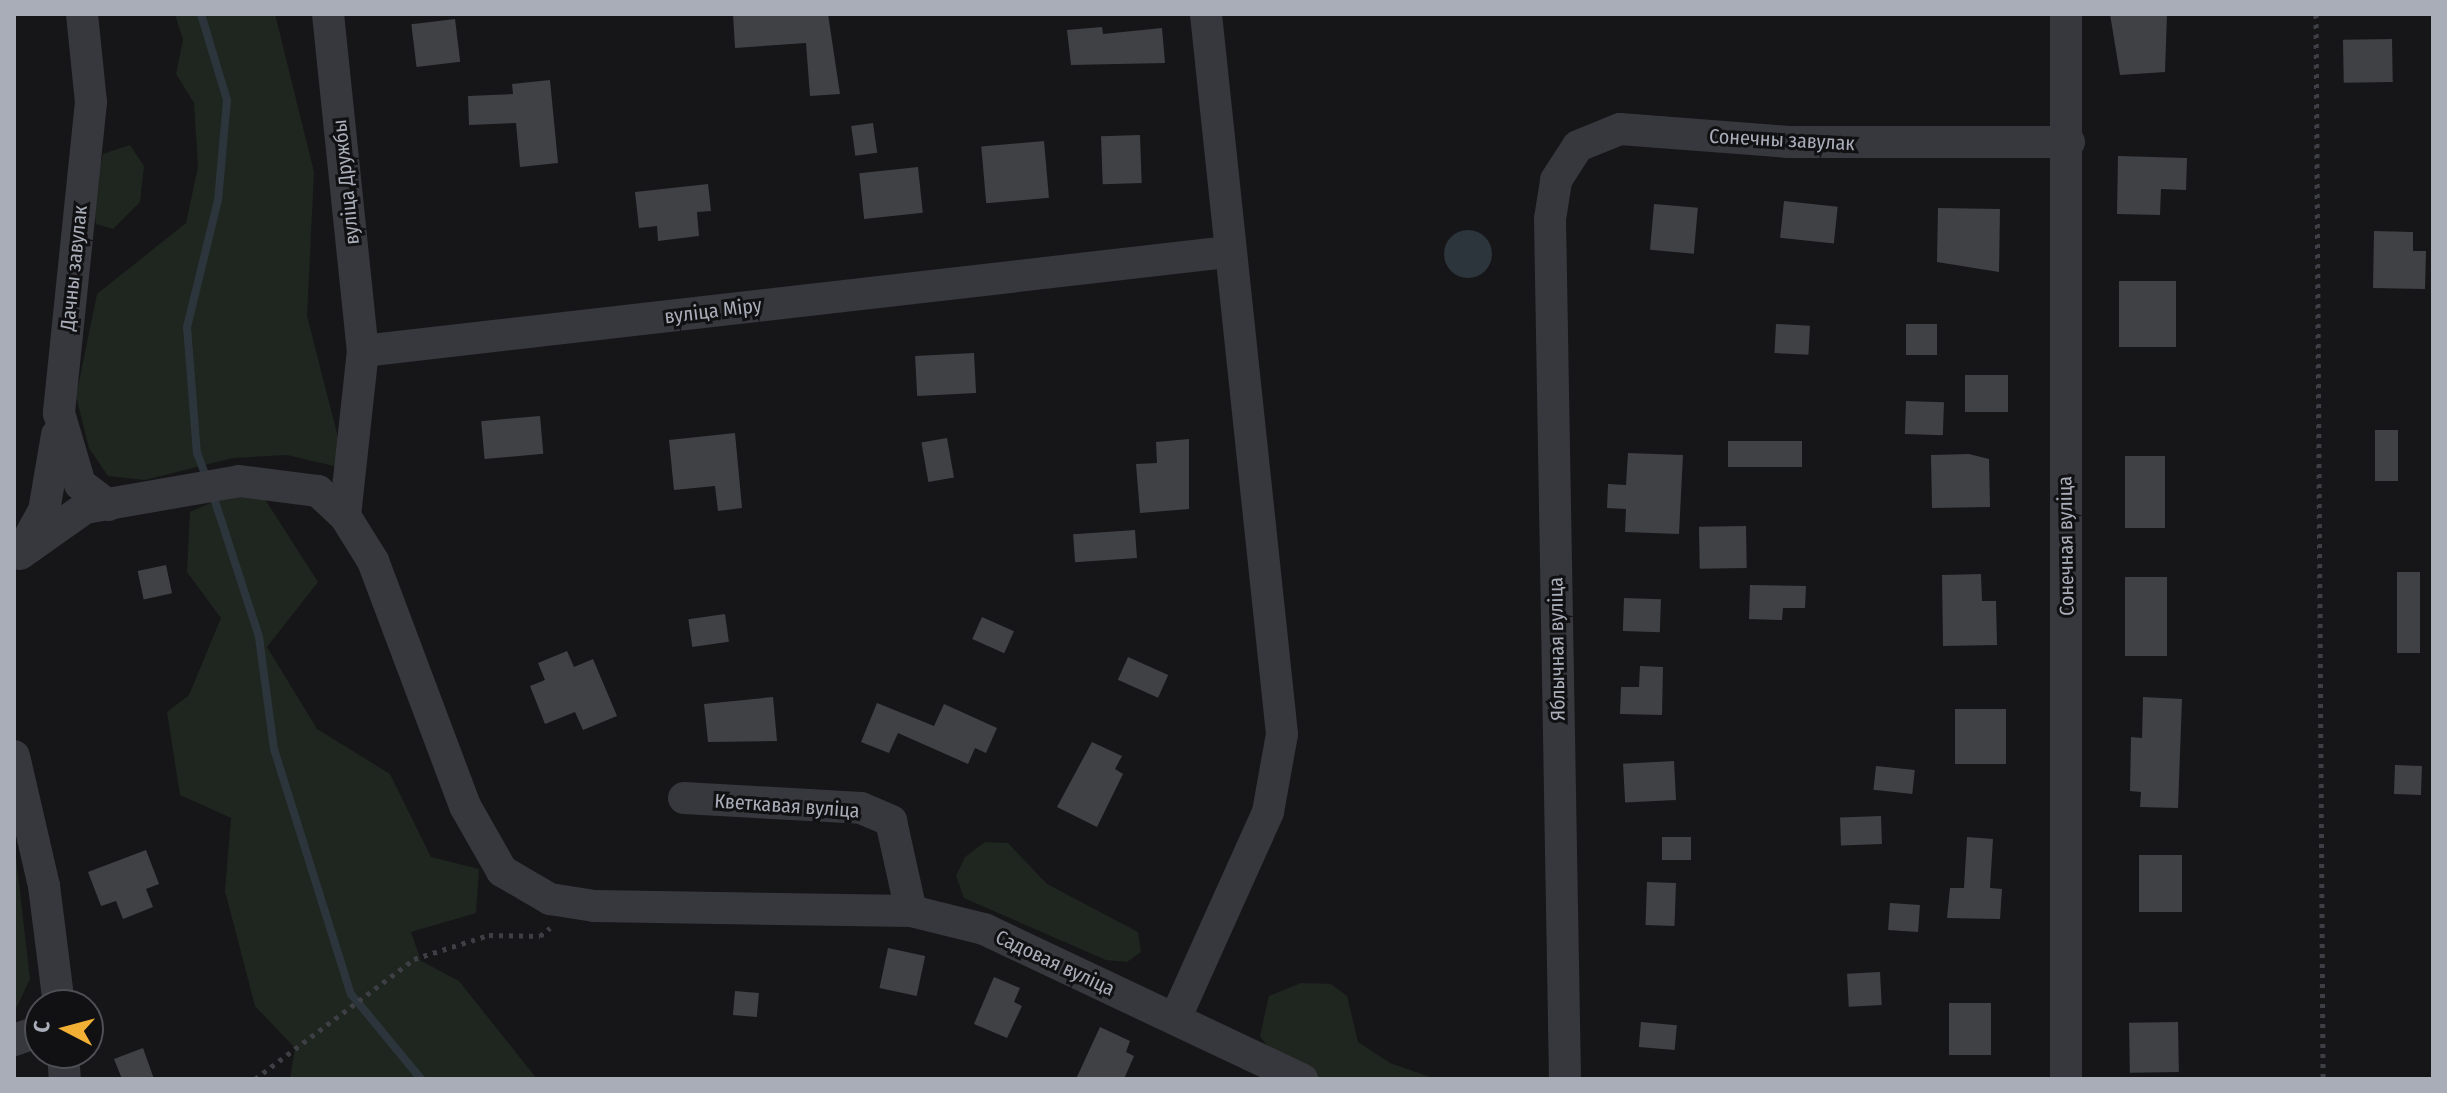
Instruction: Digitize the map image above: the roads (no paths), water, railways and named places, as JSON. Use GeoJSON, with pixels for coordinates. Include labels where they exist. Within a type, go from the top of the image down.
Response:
{"type":"FeatureCollection","features":[{"type":"Feature","properties":{"kind":"street","name":"Дачны завулак"},"geometry":{"type":"LineString","coordinates":[[82,14],[91,102],[59,413],[80,484],[108,505]]}},
{"type":"Feature","properties":{"kind":"street","name":"вуліца Дружбы"},"geometry":{"type":"LineString","coordinates":[[328,14],[363,351]]}},
{"type":"Feature","properties":{"kind":"street"},"geometry":{"type":"LineString","coordinates":[[1175,1019],[1268,812],[1282,734],[1228,252],[1206,14]]}},
{"type":"Feature","properties":{"kind":"street","name":"Сонечная вуліца"},"geometry":{"type":"LineString","coordinates":[[2066,14],[2069,142],[2066,1079]]}},
{"type":"Feature","properties":{"kind":"street","name":"Сонечны завулак"},"geometry":{"type":"LineString","coordinates":[[1550,219],[1556,180],[1578,146],[1620,129],[1788,142],[2069,142]]}},
{"type":"Feature","properties":{"kind":"street","name":"Яблычная вуліца"},"geometry":{"type":"LineString","coordinates":[[1550,219],[1565,1079]]}},
{"type":"Feature","properties":{"kind":"street","name":"вуліца Міру"},"geometry":{"type":"LineString","coordinates":[[363,351],[1228,252]]}},
{"type":"Feature","properties":{"kind":"street"},"geometry":{"type":"LineString","coordinates":[[345,516],[363,351]]}},
{"type":"Feature","properties":{"kind":"street"},"geometry":{"type":"LineString","coordinates":[[17,561],[44,511],[59,413]]}},
{"type":"Feature","properties":{"kind":"street","name":"Садовая вуліца"},"geometry":{"type":"LineString","coordinates":[[17,561],[74,514],[108,505],[239,481],[318,491],[345,516],[373,561],[465,806],[502,871],[550,899],[577,903],[911,911],[984,929],[1302,1079]]}},
{"type":"Feature","properties":{"kind":"street"},"geometry":{"type":"LineString","coordinates":[[14,756],[44,886],[57,989]]}},
{"type":"Feature","properties":{"kind":"street","name":"Кветкавая вуліца"},"geometry":{"type":"LineString","coordinates":[[684,798],[861,808],[891,821],[911,911]]}},
{"type":"Feature","properties":{"kind":"waterway"},"geometry":{"type":"LineString","coordinates":[[201,14],[227,100],[218,200],[187,327],[197,453],[207,479]]}},
{"type":"Feature","properties":{"kind":"waterway"},"geometry":{"type":"LineString","coordinates":[[212,492],[259,637],[274,749],[351,994],[421,1079]]}}]}
